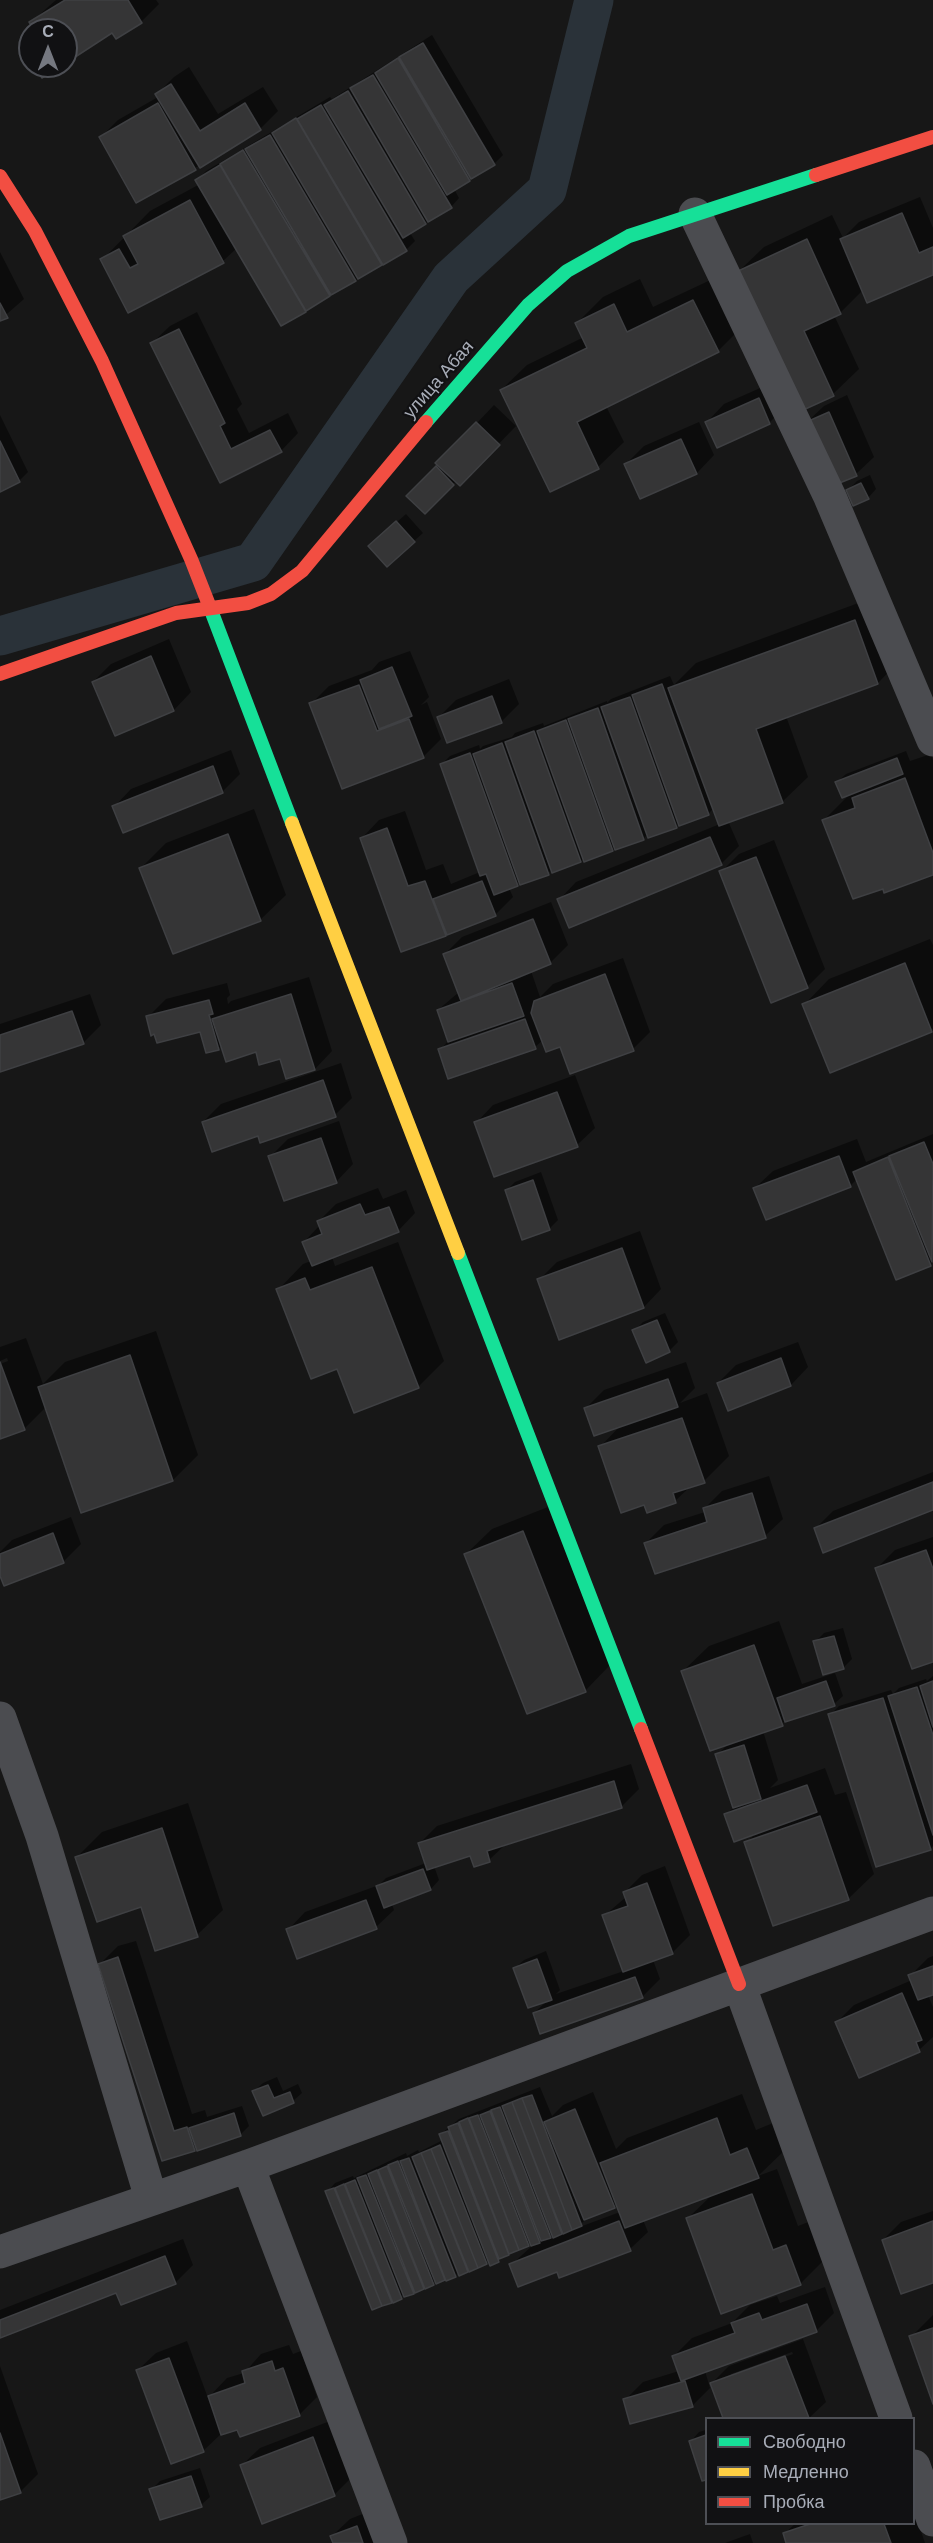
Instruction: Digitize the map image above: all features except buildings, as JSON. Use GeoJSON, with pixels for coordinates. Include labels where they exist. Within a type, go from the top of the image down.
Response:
{"type":"FeatureCollection","features":[{"type":"Feature","properties":{"kind":"main road","name":"улица Абая"},"geometry":{"type":"LineString","coordinates":[[0,674],[176,613],[248,603],[263,597],[302,571],[431,415],[520,314],[567,271],[629,236],[933,137]]}},
{"type":"Feature","properties":{"kind":"main road"},"geometry":{"type":"LineString","coordinates":[[0,176],[35,231],[102,361],[191,559],[739,1984]]}},
{"type":"Feature","properties":{"kind":"street"},"geometry":{"type":"LineString","coordinates":[[695,214],[830,497],[933,740]]}},
{"type":"Feature","properties":{"kind":"street"},"geometry":{"type":"LineString","coordinates":[[0,1719],[42,1836],[151,2198]]}},
{"type":"Feature","properties":{"kind":"street"},"geometry":{"type":"LineString","coordinates":[[0,2252],[248,2166],[933,1913]]}},
{"type":"Feature","properties":{"kind":"street"},"geometry":{"type":"LineString","coordinates":[[739,1984],[896,2417]]}},
{"type":"Feature","properties":{"kind":"street"},"geometry":{"type":"LineString","coordinates":[[248,2166],[392,2543]]}},
{"type":"Feature","properties":{"kind":"street"},"geometry":{"type":"LineString","coordinates":[[915,2469],[933,2520]]}},
{"type":"Feature","properties":{"kind":"waterway"},"geometry":{"type":"LineString","coordinates":[[0,636],[253,562],[451,278],[547,190],[594,0]]}},
{"type":"Feature","properties":{"kind":"traffic: fast"},"geometry":{"type":"LineString","coordinates":[[426,422],[528,305],[567,271],[629,236],[816,175]]}},
{"type":"Feature","properties":{"kind":"traffic: fast"},"geometry":{"type":"LineString","coordinates":[[209,605],[292,823]]}},
{"type":"Feature","properties":{"kind":"traffic: fast"},"geometry":{"type":"LineString","coordinates":[[458,1253],[641,1729]]}},
{"type":"Feature","properties":{"kind":"traffic: slow"},"geometry":{"type":"LineString","coordinates":[[292,823],[458,1253]]}},
{"type":"Feature","properties":{"kind":"traffic: jam"},"geometry":{"type":"LineString","coordinates":[[816,175],[933,137]]}},
{"type":"Feature","properties":{"kind":"traffic: jam"},"geometry":{"type":"LineString","coordinates":[[0,176],[35,231],[102,361],[191,559],[209,605]]}},
{"type":"Feature","properties":{"kind":"traffic: jam"},"geometry":{"type":"LineString","coordinates":[[0,674],[176,613],[248,603],[271,594],[302,571],[426,422]]}},
{"type":"Feature","properties":{"kind":"traffic: jam"},"geometry":{"type":"LineString","coordinates":[[641,1729],[739,1984]]}}]}
